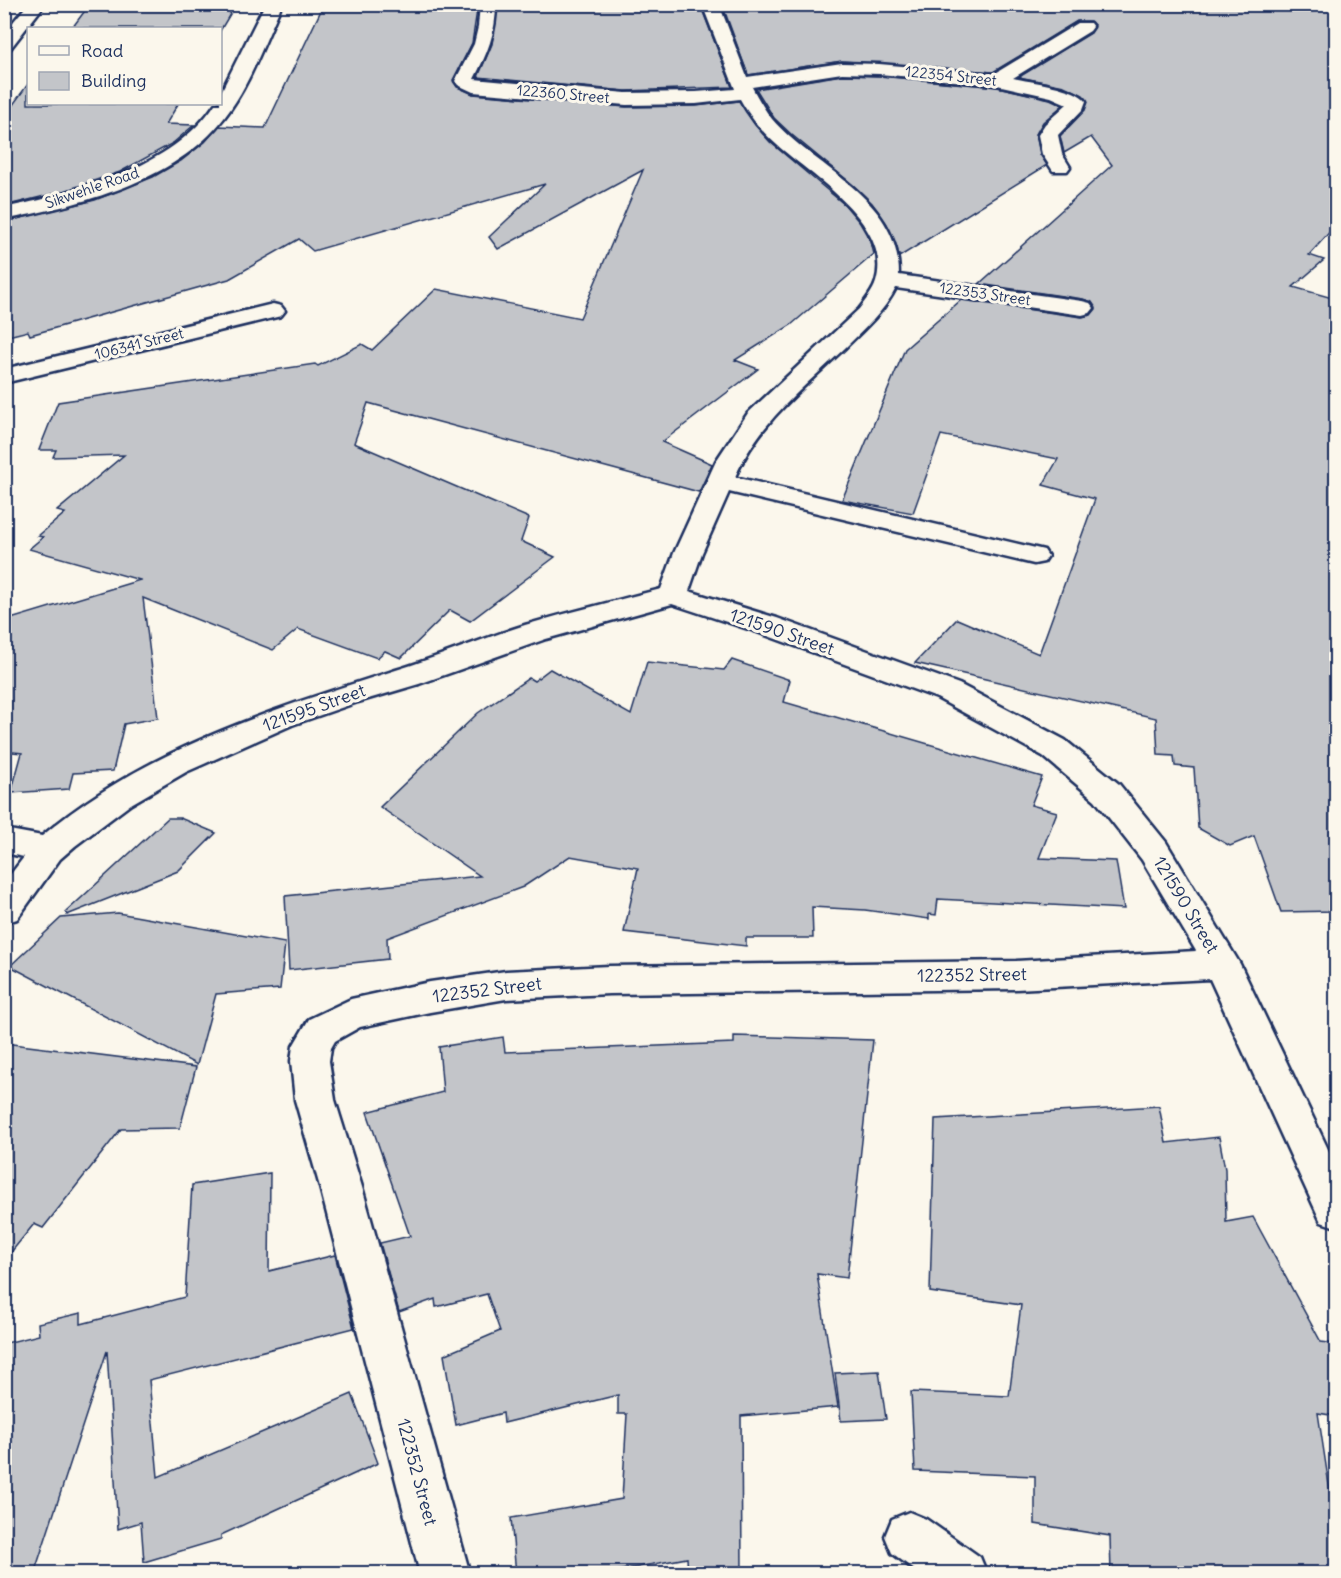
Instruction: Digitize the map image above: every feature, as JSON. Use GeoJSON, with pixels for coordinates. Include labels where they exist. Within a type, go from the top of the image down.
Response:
{"type":"FeatureCollection","features":[{"type":"Feature","properties":{"kind":"street"},"geometry":{"type":"LineString","coordinates":[[4,45],[37,4]]}},
{"type":"Feature","properties":{"kind":"street","name":"Sikwehle Road"},"geometry":{"type":"LineString","coordinates":[[4,214],[70,198],[135,174],[173,154],[216,116],[274,4]]}},
{"type":"Feature","properties":{"kind":"street","name":"122360 Street"},"geometry":{"type":"LineString","coordinates":[[488,4],[488,29],[484,43],[464,81],[473,86],[626,99],[696,98],[744,88]]}},
{"type":"Feature","properties":{"kind":"street"},"geometry":{"type":"LineString","coordinates":[[673,595],[688,553],[729,461],[756,418],[867,314],[882,294],[888,280],[887,253],[876,224],[852,196],[766,124],[744,88],[710,4]]}},
{"type":"Feature","properties":{"kind":"street"},"geometry":{"type":"LineString","coordinates":[[997,80],[1084,27]]}},
{"type":"Feature","properties":{"kind":"street","name":"122354 Street"},"geometry":{"type":"LineString","coordinates":[[744,88],[860,68],[997,80],[1056,93],[1077,101],[1076,105],[1052,128],[1048,135],[1052,154],[1060,167]]}},
{"type":"Feature","properties":{"kind":"street","name":"122353 Street"},"geometry":{"type":"LineString","coordinates":[[888,280],[1082,308]]}},
{"type":"Feature","properties":{"kind":"street","name":"106341 Street"},"geometry":{"type":"LineString","coordinates":[[4,376],[273,311]]}},
{"type":"Feature","properties":{"kind":"street"},"geometry":{"type":"LineString","coordinates":[[721,482],[1034,556]]}},
{"type":"Feature","properties":{"kind":"street","name":"121595 Street"},"geometry":{"type":"LineString","coordinates":[[4,910],[48,850],[119,796],[175,764],[281,718],[535,632],[673,595]]}},
{"type":"Feature","properties":{"kind":"street","name":"121590 Street"},"geometry":{"type":"LineString","coordinates":[[673,595],[767,625],[948,690],[1054,748],[1107,792],[1154,851],[1221,964],[1336,1209]]}},
{"type":"Feature","properties":{"kind":"street"},"geometry":{"type":"LineString","coordinates":[[4,841],[48,850]]}},
{"type":"Feature","properties":{"kind":"street","name":"122352 Street"},"geometry":{"type":"LineString","coordinates":[[445,1574],[341,1187],[315,1100],[310,1061],[312,1046],[322,1030],[351,1014],[430,997],[506,985],[609,980],[1016,975],[1221,964]]}},
{"type":"Feature","properties":{"kind":"street"},"geometry":{"type":"LineString","coordinates":[[909,1536],[963,1574]]}},
{"type":"Feature","properties":{"kind":"building"},"geometry":{"type":"Polygon","coordinates":[[[90,4],[236,4],[222,28],[73,27],[90,4]]]}},
{"type":"Feature","properties":{"kind":"building"},"geometry":{"type":"Polygon","coordinates":[[[324,4],[478,4],[472,43],[453,80],[457,87],[473,94],[626,107],[696,106],[739,101],[770,142],[845,205],[860,223],[871,242],[874,254],[791,325],[735,360],[758,369],[662,442],[712,464],[699,492],[368,403],[354,443],[529,518],[521,541],[555,557],[470,621],[450,610],[401,658],[385,651],[377,658],[298,629],[273,650],[143,598],[158,718],[124,724],[113,771],[73,773],[69,789],[11,793],[22,753],[4,751],[4,621],[140,580],[29,549],[43,537],[38,536],[65,513],[57,511],[124,455],[53,457],[56,450],[39,450],[58,402],[315,364],[318,366],[362,344],[372,350],[436,289],[580,318],[643,170],[498,249],[489,237],[545,184],[313,251],[299,239],[229,279],[30,335],[28,331],[4,337],[4,222],[95,200],[153,177],[181,161],[205,142],[219,126],[265,128],[324,4]]]}},
{"type":"Feature","properties":{"kind":"building"},"geometry":{"type":"Polygon","coordinates":[[[498,4],[700,4],[732,87],[626,91],[478,77],[492,44],[498,4]]]}},
{"type":"Feature","properties":{"kind":"building"},"geometry":{"type":"Polygon","coordinates":[[[722,4],[1336,4],[1336,225],[1309,255],[1324,260],[1293,287],[1336,299],[1336,911],[1281,912],[1254,836],[1230,846],[1198,828],[1194,768],[1175,766],[1174,756],[1158,755],[1156,718],[915,663],[957,619],[1039,654],[1095,499],[1043,485],[1058,459],[941,435],[913,513],[842,500],[905,349],[961,300],[1082,317],[1091,315],[1096,309],[1092,302],[1083,299],[979,284],[1112,165],[1091,137],[1064,153],[1060,136],[1085,110],[1088,102],[1083,95],[1064,86],[1019,77],[1091,33],[1095,26],[1090,21],[1077,21],[993,72],[842,61],[748,75],[722,4]]]}},
{"type":"Feature","properties":{"kind":"building"},"geometry":{"type":"Polygon","coordinates":[[[842,75],[879,76],[997,87],[1050,99],[1063,105],[1043,122],[1036,134],[1040,154],[1047,165],[899,257],[887,224],[872,203],[774,118],[756,89],[842,75]]]}},
{"type":"Feature","properties":{"kind":"building"},"geometry":{"type":"Polygon","coordinates":[[[27,85],[27,105],[177,105],[166,124],[194,125],[173,143],[120,172],[61,192],[4,206],[4,117],[27,85]]]}},
{"type":"Feature","properties":{"kind":"building"},"geometry":{"type":"Polygon","coordinates":[[[732,660],[790,680],[784,702],[1042,777],[1031,805],[1057,812],[1039,858],[1116,861],[1124,909],[938,899],[936,915],[929,914],[929,919],[865,910],[812,907],[813,938],[746,938],[746,946],[624,932],[638,868],[570,856],[523,887],[387,938],[388,959],[289,970],[285,896],[480,876],[380,807],[478,713],[529,678],[534,681],[550,669],[631,715],[647,662],[724,670],[732,660]]]}},
{"type":"Feature","properties":{"kind":"building"},"geometry":{"type":"Polygon","coordinates":[[[168,818],[180,818],[216,833],[178,871],[67,915],[66,912],[168,818]]]}},
{"type":"Feature","properties":{"kind":"building"},"geometry":{"type":"Polygon","coordinates":[[[118,913],[285,943],[280,989],[216,994],[197,1065],[10,966],[61,918],[118,913]]]}},
{"type":"Feature","properties":{"kind":"building"},"geometry":{"type":"Polygon","coordinates":[[[734,1036],[873,1040],[847,1278],[817,1274],[838,1407],[741,1416],[742,1574],[688,1574],[687,1558],[600,1574],[516,1574],[511,1518],[622,1499],[627,1414],[618,1414],[618,1395],[504,1423],[503,1413],[456,1425],[444,1355],[500,1331],[487,1294],[436,1307],[435,1299],[399,1312],[380,1243],[410,1236],[367,1112],[443,1092],[439,1047],[503,1037],[505,1052],[734,1043],[734,1036]]]}},
{"type":"Feature","properties":{"kind":"building"},"geometry":{"type":"Polygon","coordinates":[[[4,1043],[196,1067],[180,1128],[121,1129],[43,1228],[34,1224],[4,1261],[4,1043]]]}},
{"type":"Feature","properties":{"kind":"building"},"geometry":{"type":"Polygon","coordinates":[[[1159,1106],[1166,1143],[1219,1137],[1225,1169],[1226,1222],[1253,1217],[1321,1342],[1336,1344],[1336,1416],[1318,1413],[1336,1531],[1336,1574],[1111,1574],[1110,1536],[1035,1524],[1035,1476],[915,1471],[911,1392],[1009,1396],[1021,1305],[930,1292],[935,1119],[1159,1106]]]}},
{"type":"Feature","properties":{"kind":"building"},"geometry":{"type":"Polygon","coordinates":[[[270,1173],[269,1271],[335,1255],[354,1328],[149,1380],[158,1477],[352,1394],[378,1463],[221,1535],[221,1539],[144,1562],[141,1522],[118,1529],[107,1351],[34,1574],[4,1574],[6,1343],[39,1335],[38,1323],[81,1313],[81,1324],[185,1297],[192,1185],[270,1173]]]}},
{"type":"Feature","properties":{"kind":"building"},"geometry":{"type":"Polygon","coordinates":[[[879,1371],[886,1419],[841,1421],[835,1373],[879,1371]]]}}]}
